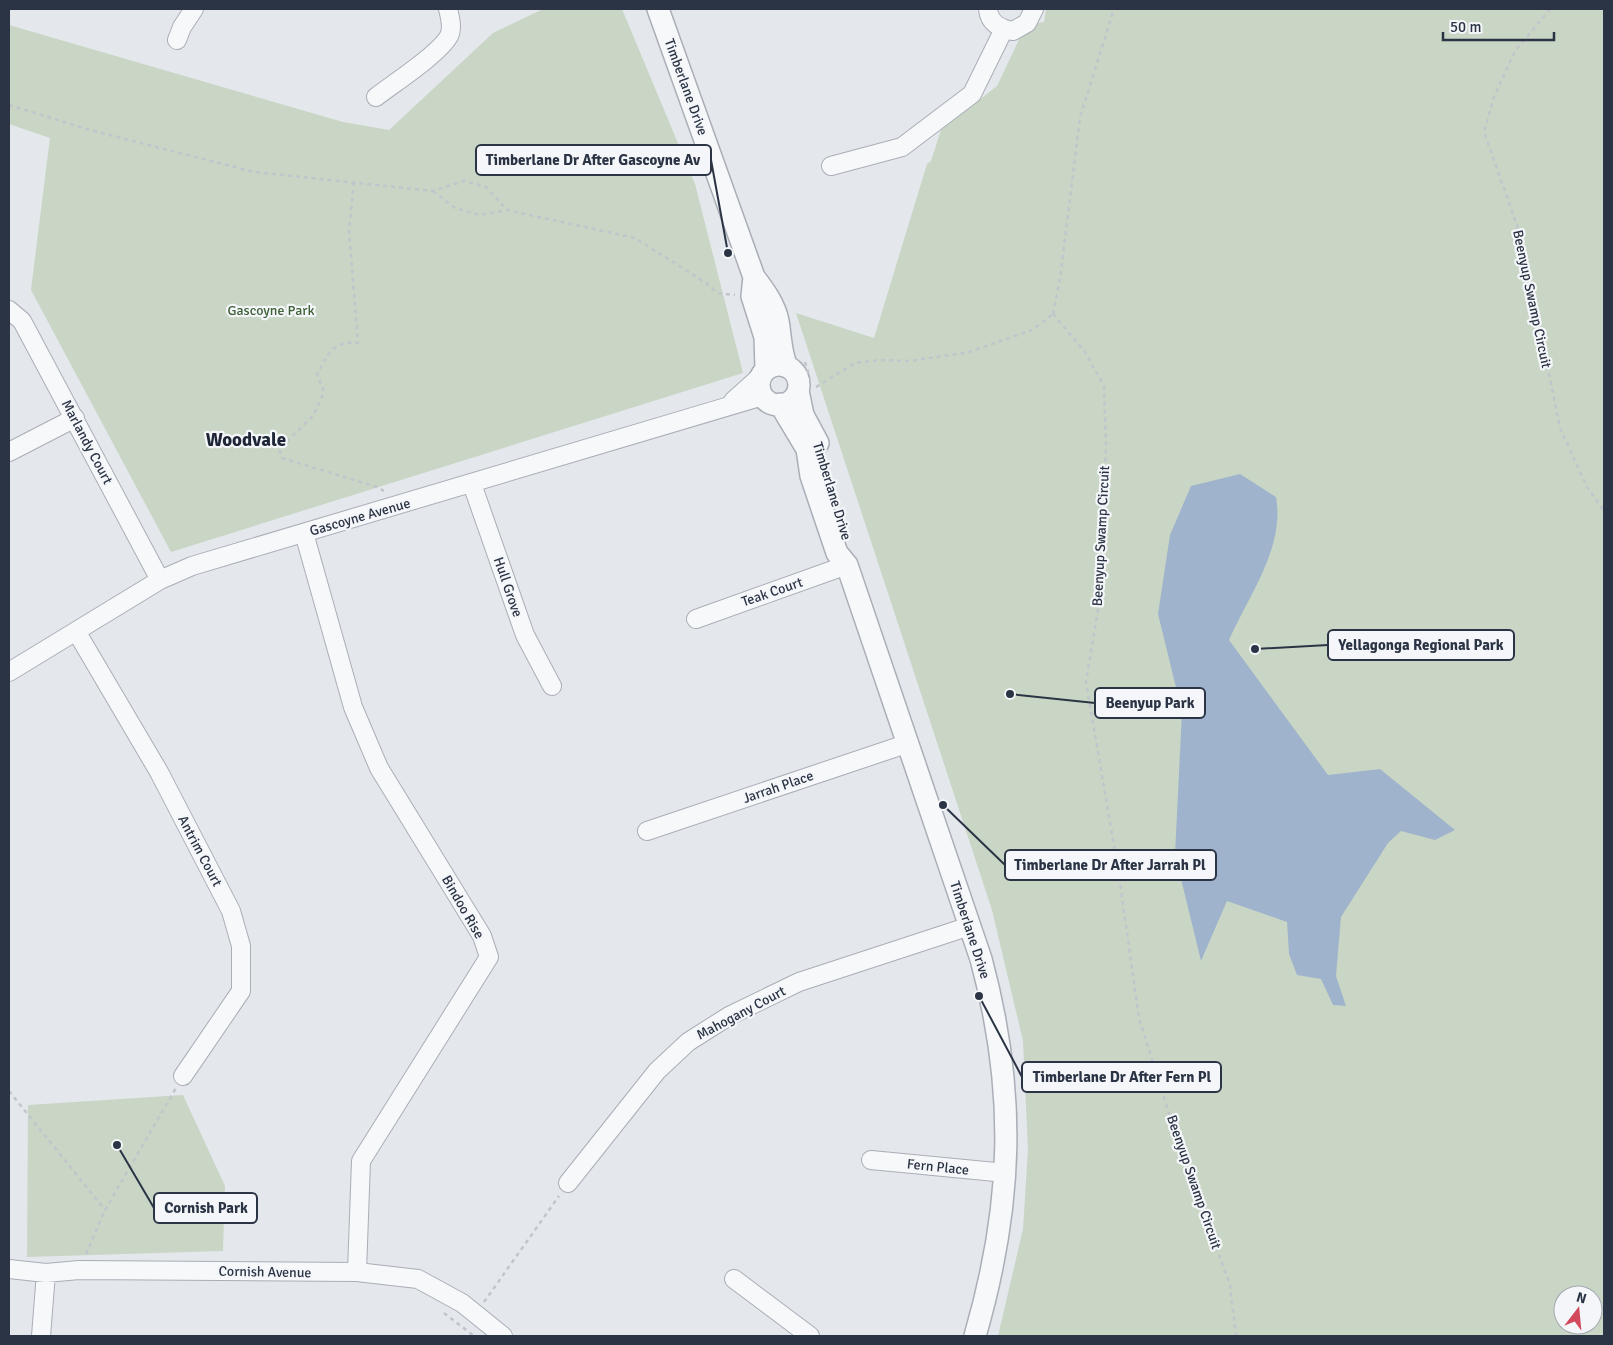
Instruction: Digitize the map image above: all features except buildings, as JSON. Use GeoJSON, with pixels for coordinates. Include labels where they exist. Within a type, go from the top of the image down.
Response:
{"type":"FeatureCollection","features":[{"type":"Feature","properties":{"kind":"street"},"geometry":{"type":"LineString","coordinates":[[177,40],[182,27],[194,9]]}},
{"type":"Feature","properties":{"kind":"street"},"geometry":{"type":"LineString","coordinates":[[376,97],[439,48],[449,35],[451,21],[448,9]]}},
{"type":"Feature","properties":{"kind":"street","name":"Timberlane Drive"},"geometry":{"type":"LineString","coordinates":[[658,9],[754,277],[765,291],[777,317],[781,353],[771,382],[807,449],[812,476],[837,553],[847,565],[909,743],[970,926],[993,1002],[1006,1099],[1006,1173],[993,1268],[975,1336]]}},
{"type":"Feature","properties":{"kind":"street"},"geometry":{"type":"LineString","coordinates":[[988,9],[991,20],[1004,29],[1013,31],[1021,28],[1032,17],[1034,9]]}},
{"type":"Feature","properties":{"kind":"street"},"geometry":{"type":"LineString","coordinates":[[831,166],[902,147],[972,94],[1004,29]]}},
{"type":"Feature","properties":{"kind":"street","name":"Marlandy Court"},"geometry":{"type":"LineString","coordinates":[[9,310],[22,321],[160,580]]}},
{"type":"Feature","properties":{"kind":"street","name":"Timberlane Drive"},"geometry":{"type":"LineString","coordinates":[[771,382],[796,374],[806,390],[803,415],[819,444],[824,473],[850,550],[847,565]]}},
{"type":"Feature","properties":{"kind":"street","name":"Gascoyne Avenue"},"geometry":{"type":"LineString","coordinates":[[9,672],[160,580],[231,553],[472,484],[731,404],[771,382]]}},
{"type":"Feature","properties":{"kind":"street"},"geometry":{"type":"LineString","coordinates":[[9,452],[75,418]]}},
{"type":"Feature","properties":{"kind":"street","name":"Hull Grove"},"geometry":{"type":"LineString","coordinates":[[472,484],[525,635],[552,686]]}},
{"type":"Feature","properties":{"kind":"street","name":"Bindoo Rise"},"geometry":{"type":"LineString","coordinates":[[304,533],[353,708],[379,768],[482,936],[489,957],[361,1161],[357,1272]]}},
{"type":"Feature","properties":{"kind":"street","name":"Teak Court"},"geometry":{"type":"LineString","coordinates":[[696,619],[847,565]]}},
{"type":"Feature","properties":{"kind":"street","name":"Antrim Court"},"geometry":{"type":"LineString","coordinates":[[76,631],[159,772],[231,911],[241,946],[242,991],[183,1076]]}},
{"type":"Feature","properties":{"kind":"street","name":"Jarrah Place"},"geometry":{"type":"LineString","coordinates":[[648,831],[909,743]]}},
{"type":"Feature","properties":{"kind":"street","name":"Mahogany Court"},"geometry":{"type":"LineString","coordinates":[[568,1183],[657,1071],[688,1042],[729,1016],[799,982],[970,926]]}},
{"type":"Feature","properties":{"kind":"street","name":"Fern Place"},"geometry":{"type":"LineString","coordinates":[[871,1160],[1006,1173]]}},
{"type":"Feature","properties":{"kind":"street","name":"Cornish Avenue"},"geometry":{"type":"LineString","coordinates":[[9,1269],[46,1273],[79,1270],[357,1272],[418,1279],[462,1302],[504,1336]]}},
{"type":"Feature","properties":{"kind":"street"},"geometry":{"type":"LineString","coordinates":[[41,1336],[46,1273]]}},
{"type":"Feature","properties":{"kind":"street"},"geometry":{"type":"LineString","coordinates":[[734,1279],[810,1336]]}},
{"type":"Feature","properties":{"kind":"path"},"geometry":{"type":"LineString","coordinates":[[806,390],[855,363],[881,360],[910,361],[969,352],[1032,330],[1053,314],[1060,279],[1080,117],[1114,9]]}},
{"type":"Feature","properties":{"kind":"path","name":"Beenyup Swamp Circuit"},"geometry":{"type":"LineString","coordinates":[[1550,9],[1516,51],[1494,97],[1484,132],[1521,237],[1560,428],[1586,487],[1604,511]]}},
{"type":"Feature","properties":{"kind":"path"},"geometry":{"type":"LineString","coordinates":[[9,105],[90,130],[254,172],[433,191],[464,181],[486,187],[507,210]]}},
{"type":"Feature","properties":{"kind":"path"},"geometry":{"type":"LineString","coordinates":[[354,182],[349,231],[358,343],[345,342],[333,347],[317,374],[324,392],[313,416],[279,449],[282,458],[377,487],[389,495],[394,507]]}},
{"type":"Feature","properties":{"kind":"path"},"geometry":{"type":"LineString","coordinates":[[433,191],[455,208],[480,215],[507,210],[635,238],[706,283],[717,293],[741,295]]}},
{"type":"Feature","properties":{"kind":"path","name":"Beenyup Swamp Circuit"},"geometry":{"type":"LineString","coordinates":[[1053,314],[1085,352],[1104,386],[1106,446],[1100,597],[1086,682],[1118,869],[1140,1018],[1180,1148],[1230,1285],[1236,1336]]}},
{"type":"Feature","properties":{"kind":"path"},"geometry":{"type":"LineString","coordinates":[[79,1270],[105,1210],[183,1076]]}},
{"type":"Feature","properties":{"kind":"path"},"geometry":{"type":"LineString","coordinates":[[9,1091],[105,1210]]}},
{"type":"Feature","properties":{"kind":"path"},"geometry":{"type":"LineString","coordinates":[[476,1314],[568,1183]]}},
{"type":"Feature","properties":{"kind":"green space","name":"Gascoyne Park"},"geometry":{"type":"Polygon","coordinates":[[[543,9],[622,9],[695,184],[743,373],[171,552],[31,290],[50,138],[9,124],[9,25],[343,122],[389,130],[493,33],[543,9]]]}},
{"type":"Feature","properties":{"kind":"green space"},"geometry":{"type":"Polygon","coordinates":[[[1046,9],[1604,9],[1604,1336],[998,1336],[1023,1229],[1028,1149],[1023,1041],[992,910],[796,313],[874,338],[927,164],[931,161],[941,130],[997,86],[1026,25],[1044,22],[1046,9]]]}},
{"type":"Feature","properties":{"kind":"green space"},"geometry":{"type":"Polygon","coordinates":[[[183,1095],[225,1186],[223,1251],[27,1257],[28,1105],[183,1095]]]}},
{"type":"Feature","properties":{"kind":"water"},"geometry":{"type":"Polygon","coordinates":[[[1240,474],[1276,497],[1277,516],[1275,535],[1270,553],[1229,640],[1328,775],[1380,769],[1455,830],[1435,840],[1401,831],[1388,843],[1341,917],[1336,976],[1346,1006],[1333,1005],[1321,979],[1297,975],[1289,954],[1287,922],[1227,901],[1201,961],[1175,854],[1182,712],[1158,614],[1170,535],[1191,486],[1240,474]]]}},
{"type":"Feature","properties":{"kind":"place","name":"Timberlane Dr After Gascoyne Av"},"geometry":{"type":"Point","coordinates":[728,253]}},
{"type":"Feature","properties":{"kind":"place","name":"Yellagonga Regional Park"},"geometry":{"type":"Point","coordinates":[1255,649]}},
{"type":"Feature","properties":{"kind":"place","name":"Beenyup Park"},"geometry":{"type":"Point","coordinates":[1010,694]}},
{"type":"Feature","properties":{"kind":"place","name":"Timberlane Dr After Jarrah Pl"},"geometry":{"type":"Point","coordinates":[943,805]}},
{"type":"Feature","properties":{"kind":"place","name":"Timberlane Dr After Fern Pl"},"geometry":{"type":"Point","coordinates":[979,996]}},
{"type":"Feature","properties":{"kind":"place","name":"Cornish Park"},"geometry":{"type":"Point","coordinates":[117,1145]}},
{"type":"Feature","properties":{"kind":"district","name":"Woodvale"},"geometry":{"type":"Point","coordinates":[246,440]}}]}
